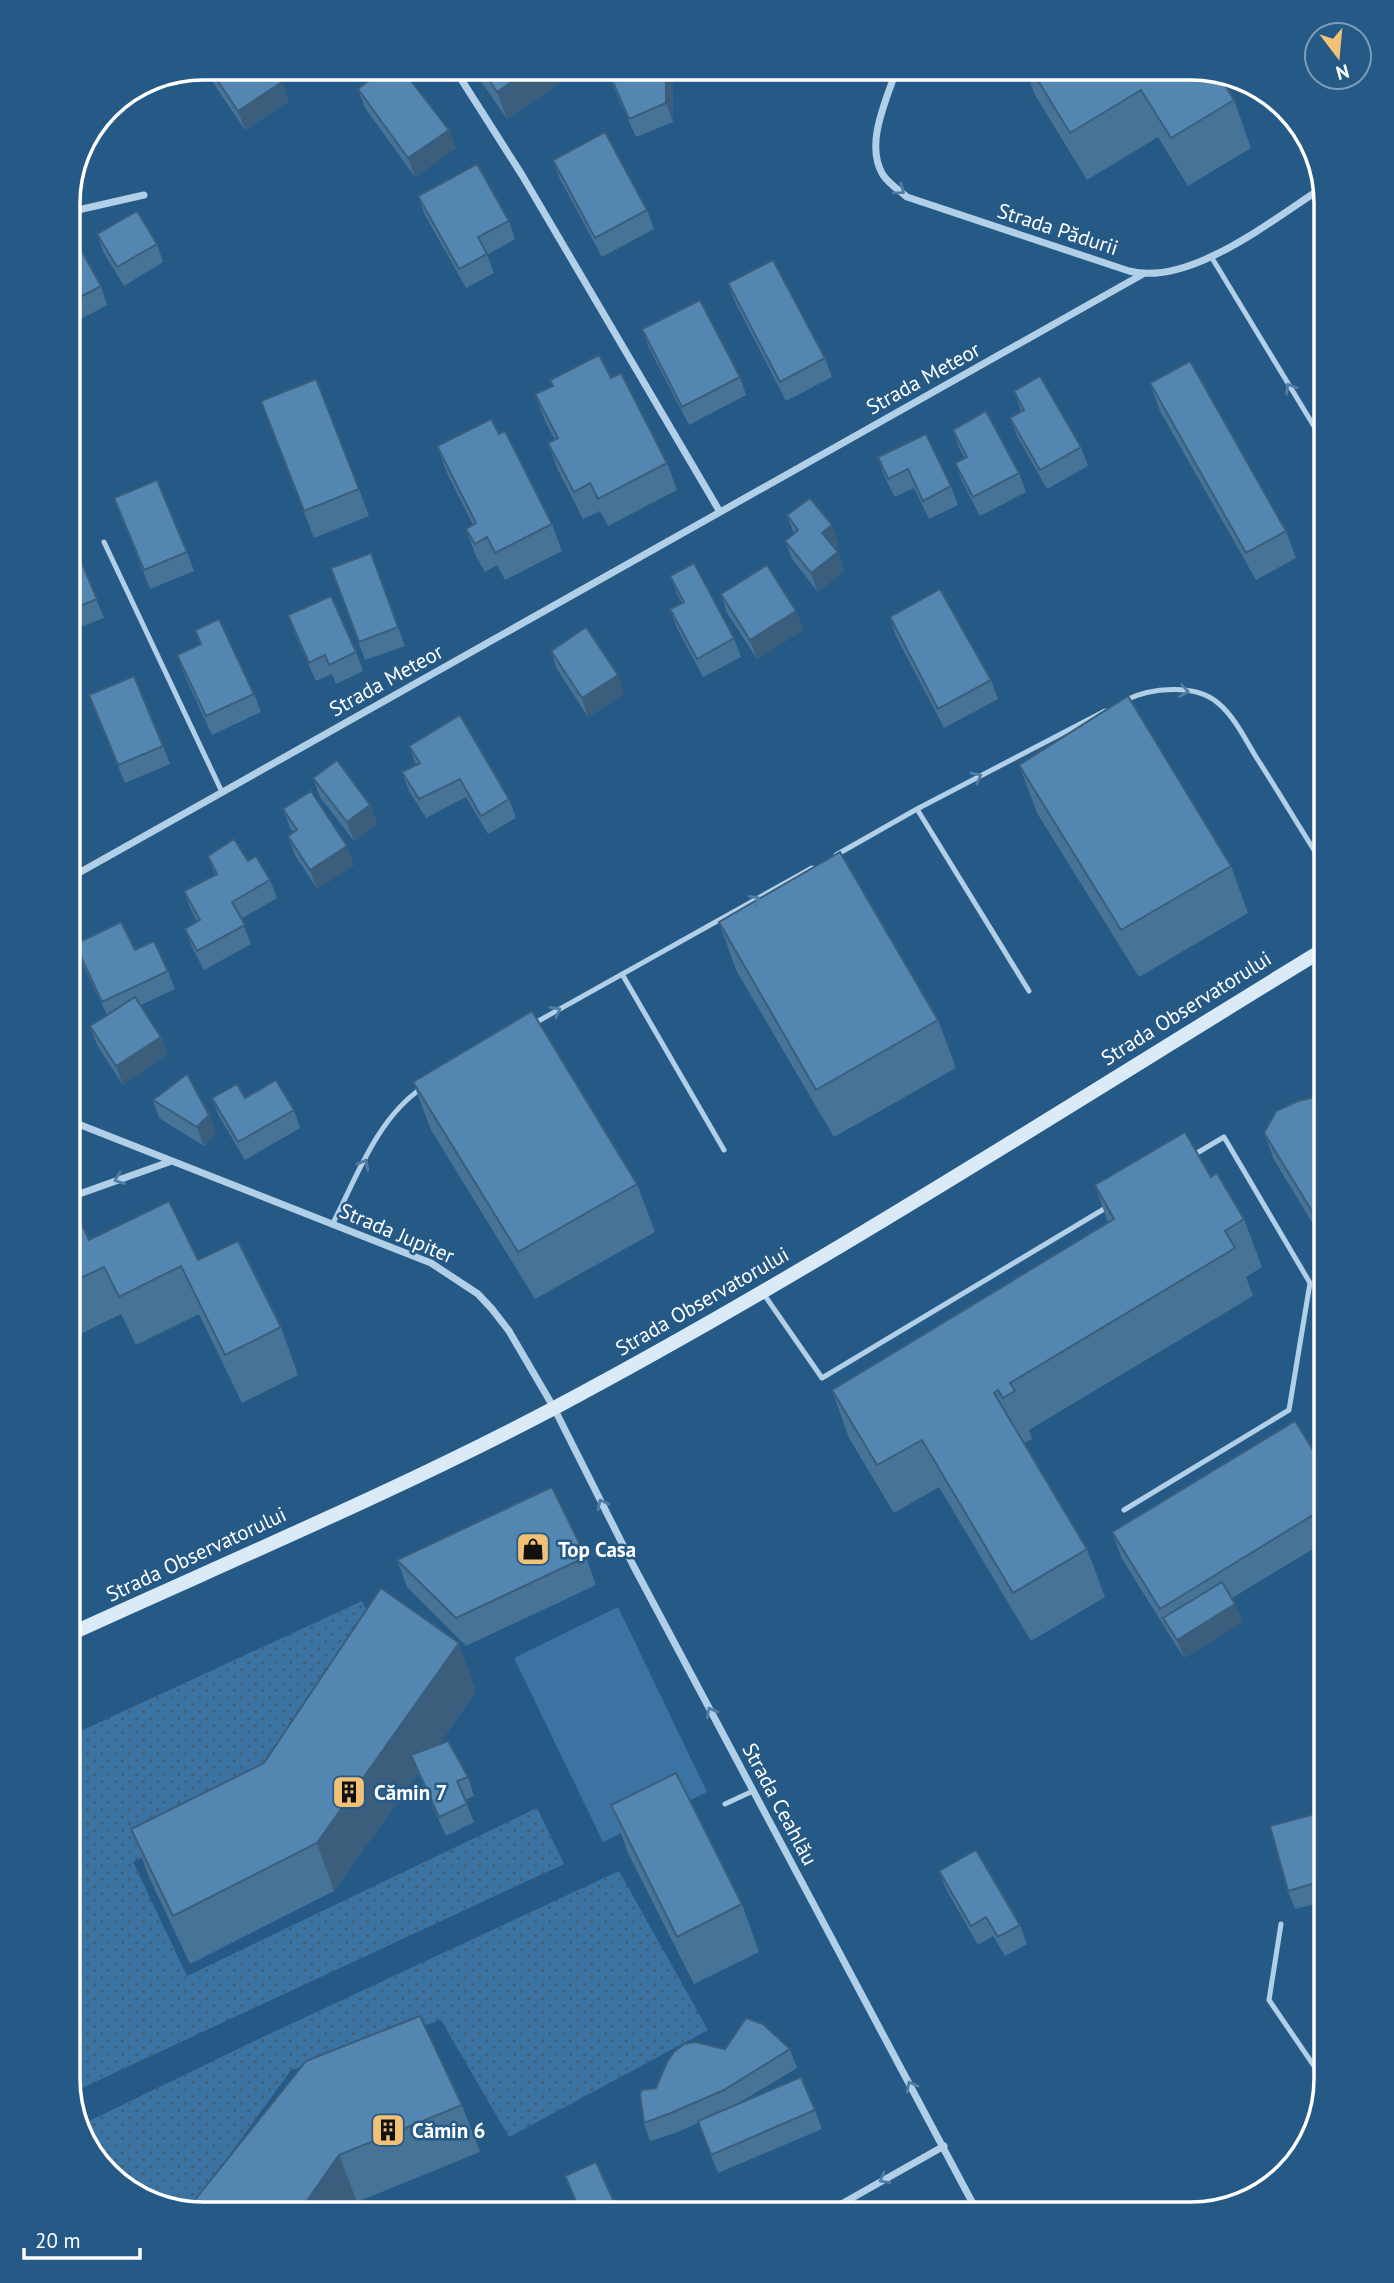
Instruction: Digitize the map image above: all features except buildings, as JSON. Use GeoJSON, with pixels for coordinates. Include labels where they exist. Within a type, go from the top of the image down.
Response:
{"type":"FeatureCollection","features":[{"type":"Feature","properties":{"kind":"main road","name":"Strada Observatorului"},"geometry":{"type":"LineString","coordinates":[[80,1629],[399,1483],[554,1408],[763,1293],[1313,956]]}},
{"type":"Feature","properties":{"kind":"street"},"geometry":{"type":"LineString","coordinates":[[462,80],[522,175],[720,512]]}},
{"type":"Feature","properties":{"kind":"street","name":"Strada Pădurii"},"geometry":{"type":"LineString","coordinates":[[893,81],[878,131],[877,162],[883,176],[907,197],[1143,274],[1179,269],[1212,258],[1313,194]]}},
{"type":"Feature","properties":{"kind":"street"},"geometry":{"type":"LineString","coordinates":[[81,209],[144,195]]}},
{"type":"Feature","properties":{"kind":"street","name":"Strada Meteor"},"geometry":{"type":"LineString","coordinates":[[81,872],[1143,274]]}},
{"type":"Feature","properties":{"kind":"street","name":"Strada Jupiter"},"geometry":{"type":"LineString","coordinates":[[81,1126],[431,1263],[478,1294],[509,1331],[554,1408]]}},
{"type":"Feature","properties":{"kind":"street"},"geometry":{"type":"LineString","coordinates":[[80,1193],[169,1161]]}},
{"type":"Feature","properties":{"kind":"street","name":"Strada Ceahlău"},"geometry":{"type":"LineString","coordinates":[[554,1408],[633,1565],[972,2202]]}},
{"type":"Feature","properties":{"kind":"street"},"geometry":{"type":"LineString","coordinates":[[845,2202],[944,2146]]}},
{"type":"Feature","properties":{"kind":"lane"},"geometry":{"type":"LineString","coordinates":[[1212,258],[1313,425]]}},
{"type":"Feature","properties":{"kind":"lane"},"geometry":{"type":"LineString","coordinates":[[104,542],[222,792]]}},
{"type":"Feature","properties":{"kind":"lane"},"geometry":{"type":"LineString","coordinates":[[825,861],[917,809],[1141,692],[1167,689],[1194,692],[1217,701],[1235,723],[1313,848]]}},
{"type":"Feature","properties":{"kind":"lane"},"geometry":{"type":"LineString","coordinates":[[917,809],[1030,991]]}},
{"type":"Feature","properties":{"kind":"lane"},"geometry":{"type":"LineString","coordinates":[[528,1027],[813,867]]}},
{"type":"Feature","properties":{"kind":"lane"},"geometry":{"type":"LineString","coordinates":[[622,974],[724,1150]]}},
{"type":"Feature","properties":{"kind":"lane"},"geometry":{"type":"LineString","coordinates":[[332,1225],[379,1136],[394,1114],[424,1086]]}},
{"type":"Feature","properties":{"kind":"lane"},"geometry":{"type":"LineString","coordinates":[[1124,1510],[1289,1410],[1310,1283],[1224,1137],[1189,1158]]}},
{"type":"Feature","properties":{"kind":"lane"},"geometry":{"type":"LineString","coordinates":[[763,1293],[822,1378],[1118,1201]]}},
{"type":"Feature","properties":{"kind":"lane"},"geometry":{"type":"LineString","coordinates":[[725,1804],[753,1791]]}},
{"type":"Feature","properties":{"kind":"lane"},"geometry":{"type":"LineString","coordinates":[[1281,1924],[1269,2000],[1313,2064]]}},
{"type":"Feature","properties":{"kind":"shaded area"},"geometry":{"type":"Polygon","coordinates":[[[362,1601],[375,1628],[254,1802],[133,1862],[187,1976],[537,1808],[564,1864],[81,2088],[80,1731],[362,1601]]]}},
{"type":"Feature","properties":{"kind":"shaded area"},"geometry":{"type":"Polygon","coordinates":[[[618,1607],[707,1792],[603,1842],[514,1658],[618,1607]]]}},
{"type":"Feature","properties":{"kind":"shaded area"},"geometry":{"type":"Polygon","coordinates":[[[619,1871],[708,2030],[509,2137],[441,2020],[291,2070],[195,2202],[164,2196],[135,2182],[101,2148],[88,2121],[619,1871]]]}},
{"type":"Feature","properties":{"kind":"place","name":"Top Casa"},"geometry":{"type":"Point","coordinates":[533,1549]}},
{"type":"Feature","properties":{"kind":"place","name":"Cămin 7"},"geometry":{"type":"Point","coordinates":[349,1792]}},
{"type":"Feature","properties":{"kind":"place","name":"Cămin 6"},"geometry":{"type":"Point","coordinates":[388,2130]}}]}
